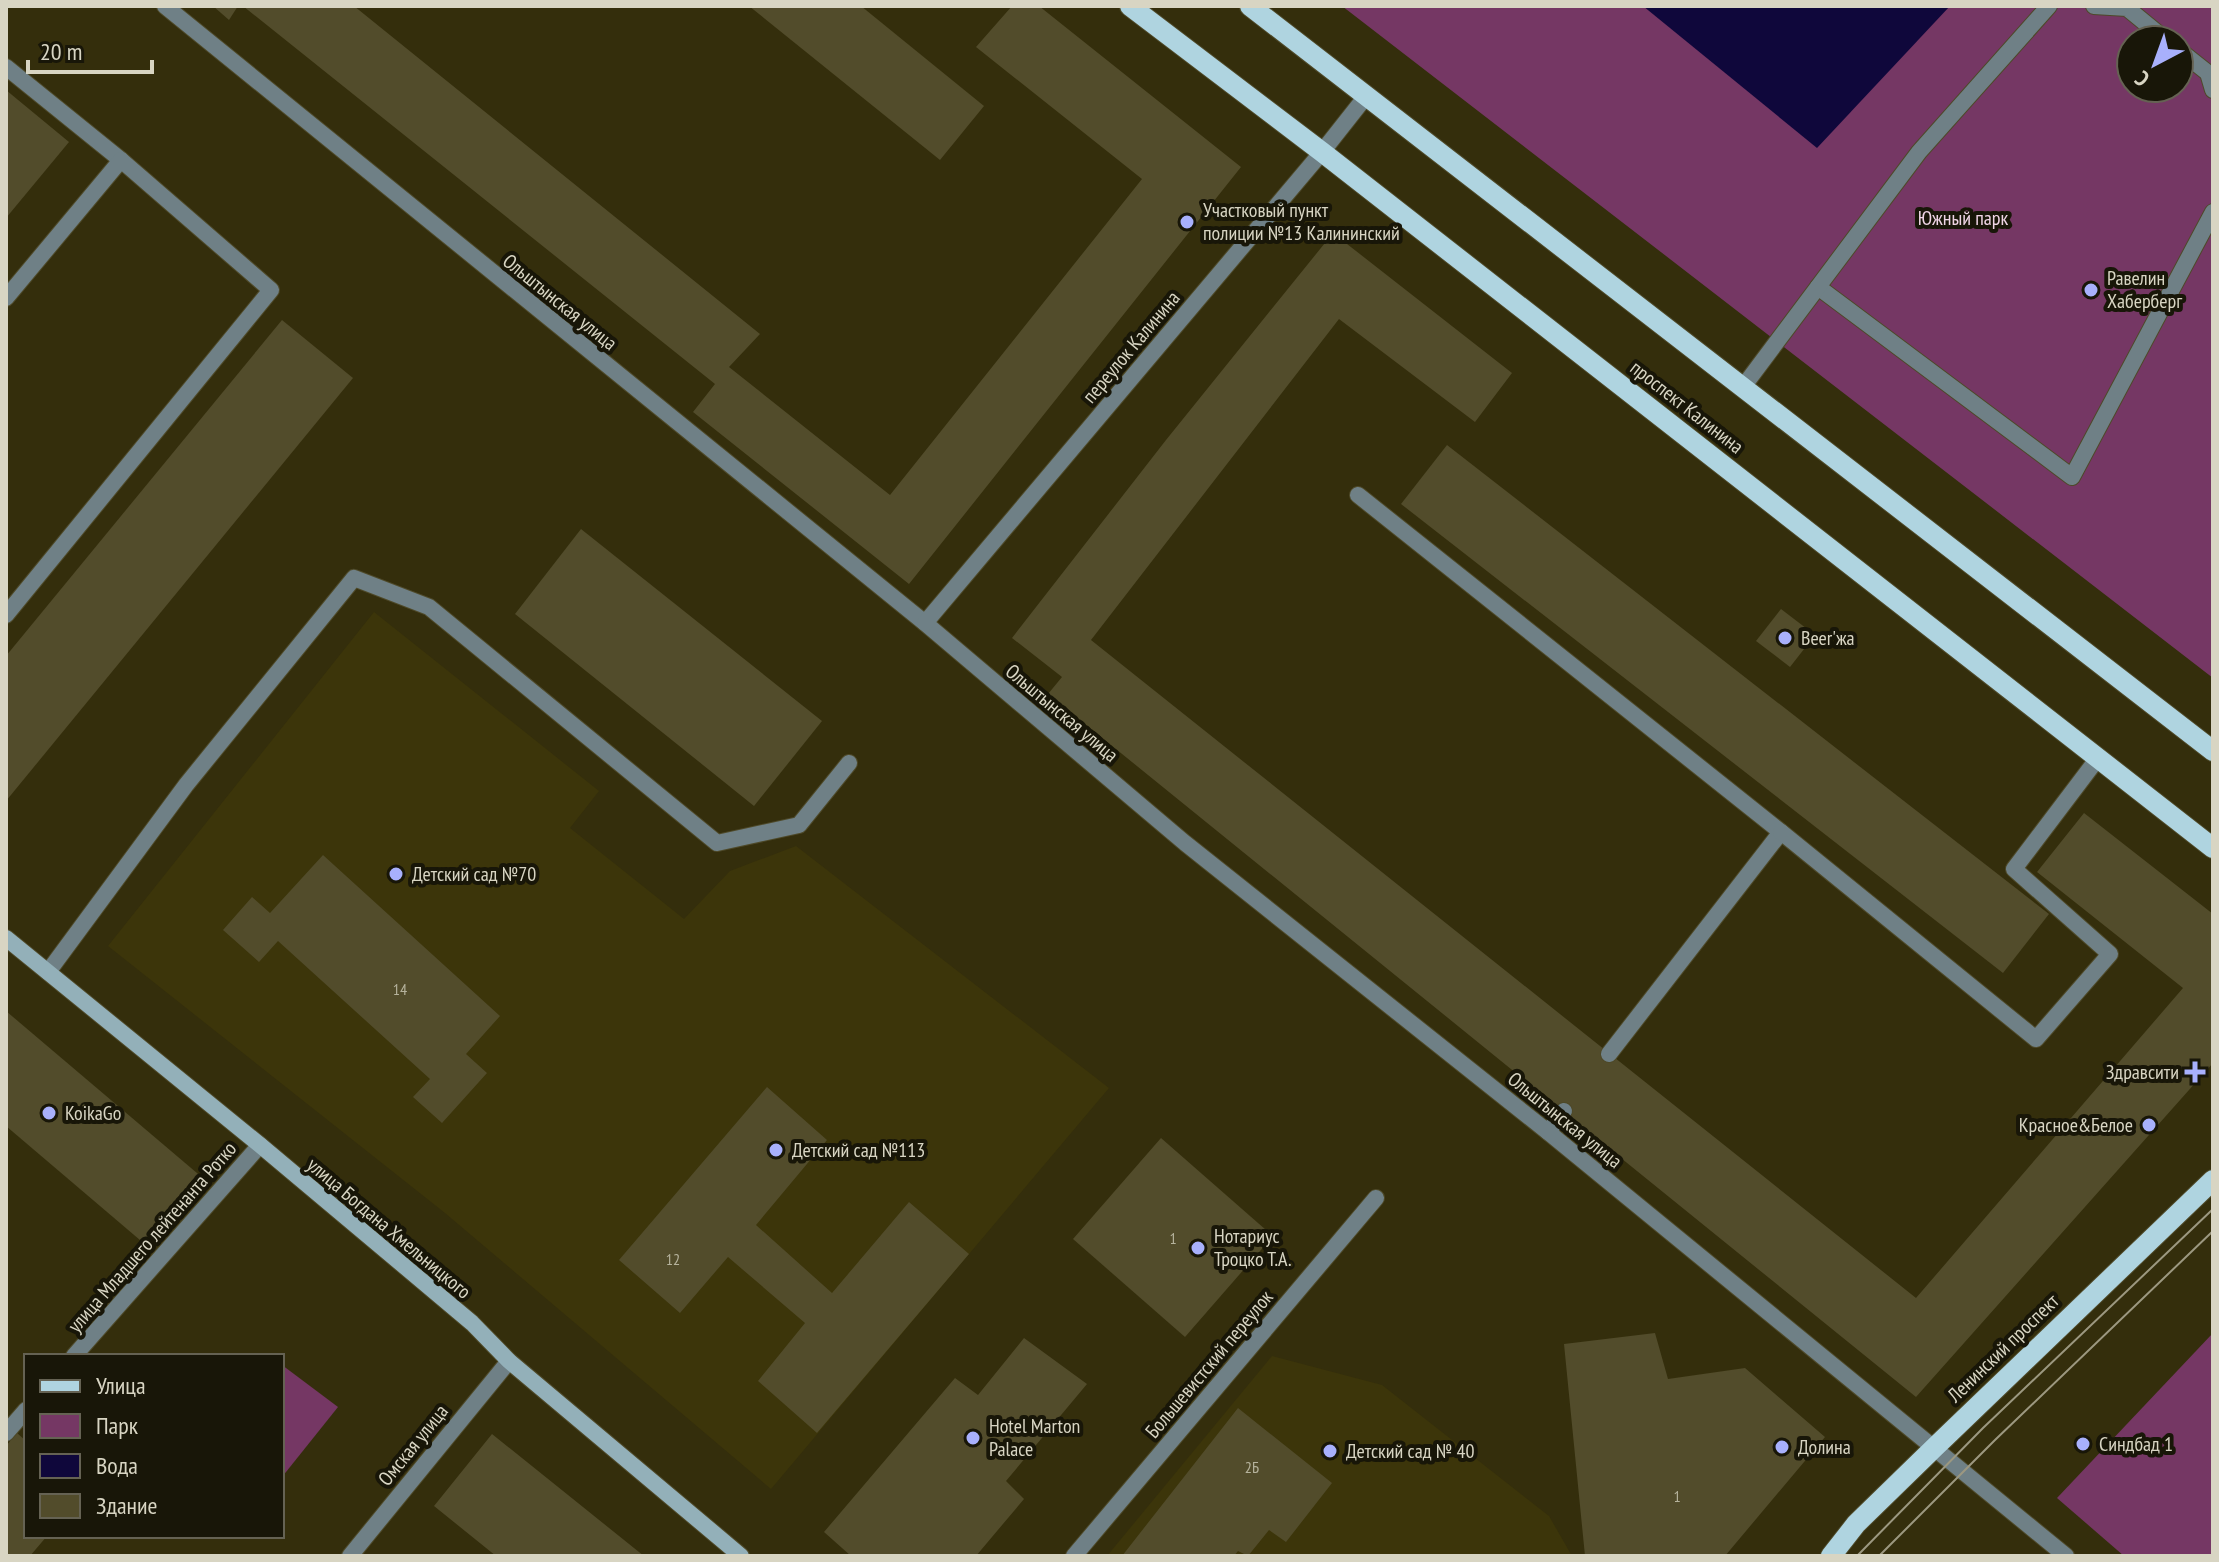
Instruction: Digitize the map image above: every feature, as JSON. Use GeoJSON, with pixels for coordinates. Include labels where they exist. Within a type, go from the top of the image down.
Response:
{"type":"FeatureCollection","features":[{"type":"Feature","properties":{"kind":"main road","name":"проспект Калинина"},"geometry":{"type":"LineString","coordinates":[[1130,6],[1322,152],[2213,848]]}},
{"type":"Feature","properties":{"kind":"main road"},"geometry":{"type":"LineString","coordinates":[[1250,6],[2213,751]]}},
{"type":"Feature","properties":{"kind":"main road","name":"Ленинский проспект"},"geometry":{"type":"LineString","coordinates":[[1831,1556],[1856,1524],[2213,1180]]}},
{"type":"Feature","properties":{"kind":"street","name":"Ольштынская улица"},"geometry":{"type":"LineString","coordinates":[[165,6],[925,623],[1185,843],[1548,1132],[2066,1556]]}},
{"type":"Feature","properties":{"kind":"street"},"geometry":{"type":"LineString","coordinates":[[1743,387],[1919,152],[2049,6]]}},
{"type":"Feature","properties":{"kind":"street"},"geometry":{"type":"LineString","coordinates":[[2094,6],[2127,8],[2146,24]]}},
{"type":"Feature","properties":{"kind":"street"},"geometry":{"type":"LineString","coordinates":[[2195,63],[2208,73],[2213,90]]}},
{"type":"Feature","properties":{"kind":"street"},"geometry":{"type":"LineString","coordinates":[[6,67],[121,160],[271,290],[6,615]]}},
{"type":"Feature","properties":{"kind":"street","name":"переулок Калинина"},"geometry":{"type":"LineString","coordinates":[[925,623],[1367,95]]}},
{"type":"Feature","properties":{"kind":"street"},"geometry":{"type":"LineString","coordinates":[[6,298],[121,160]]}},
{"type":"Feature","properties":{"kind":"street"},"geometry":{"type":"LineString","coordinates":[[1818,287],[2072,477],[2213,212]]}},
{"type":"Feature","properties":{"kind":"street"},"geometry":{"type":"LineString","coordinates":[[1358,495],[2036,1039],[2110,954],[2014,869],[2098,758]]}},
{"type":"Feature","properties":{"kind":"street"},"geometry":{"type":"LineString","coordinates":[[48,972],[186,785],[354,578],[429,607],[717,843],[799,825],[849,763]]}},
{"type":"Feature","properties":{"kind":"street"},"geometry":{"type":"LineString","coordinates":[[1609,1054],[1781,832]]}},
{"type":"Feature","properties":{"kind":"street","name":"улица Богдана Хмельницкого"},"geometry":{"type":"LineString","coordinates":[[6,938],[472,1323],[509,1361],[741,1556]]}},
{"type":"Feature","properties":{"kind":"street"},"geometry":{"type":"LineString","coordinates":[[1548,1132],[1564,1111]]}},
{"type":"Feature","properties":{"kind":"street","name":"улица Младшего лейтенанта Ротко"},"geometry":{"type":"LineString","coordinates":[[76,1354],[260,1145]]}},
{"type":"Feature","properties":{"kind":"street","name":"Большевистский переулок"},"geometry":{"type":"LineString","coordinates":[[1074,1556],[1376,1198]]}},
{"type":"Feature","properties":{"kind":"street","name":"Омская улица"},"geometry":{"type":"LineString","coordinates":[[350,1556],[509,1361]]}},
{"type":"Feature","properties":{"kind":"street"},"geometry":{"type":"LineString","coordinates":[[6,1433],[24,1412]]}},
{"type":"Feature","properties":{"kind":"shaded area"},"geometry":{"type":"Polygon","coordinates":[[[374,612],[599,791],[570,828],[684,919],[730,871],[796,846],[1109,1088],[771,1489],[445,1213],[108,946],[374,612]]]}},
{"type":"Feature","properties":{"kind":"shaded area","name":"Детский сад № 40"},"geometry":{"type":"Polygon","coordinates":[[[1272,1356],[1382,1385],[1549,1516],[1572,1556],[1107,1556],[1272,1356]]]}},
{"type":"Feature","properties":{"kind":"green space","name":"Южный парк"},"geometry":{"type":"Polygon","coordinates":[[[1342,6],[2213,6],[2213,678],[1342,6]]]}},
{"type":"Feature","properties":{"kind":"green space"},"geometry":{"type":"Polygon","coordinates":[[[2213,1333],[2213,1556],[2124,1556],[2057,1498],[2213,1333]]]}},
{"type":"Feature","properties":{"kind":"green space"},"geometry":{"type":"Polygon","coordinates":[[[284,1366],[338,1407],[284,1474],[284,1366]]]}},
{"type":"Feature","properties":{"kind":"water"},"geometry":{"type":"Polygon","coordinates":[[[1643,6],[1950,6],[1817,148],[1643,6]]]}},
{"type":"Feature","properties":{"kind":"building"},"geometry":{"type":"Polygon","coordinates":[[[213,6],[238,6],[229,20],[213,6]]]}},
{"type":"Feature","properties":{"kind":"building"},"geometry":{"type":"Polygon","coordinates":[[[243,6],[354,6],[760,334],[729,367],[890,495],[1142,179],[976,47],[1012,6],[1039,6],[1241,167],[909,584],[693,412],[715,384],[243,6]]]}},
{"type":"Feature","properties":{"kind":"building"},"geometry":{"type":"Polygon","coordinates":[[[749,6],[861,6],[984,106],[940,160],[749,6]]]}},
{"type":"Feature","properties":{"kind":"building"},"geometry":{"type":"Polygon","coordinates":[[[6,90],[69,142],[6,218],[6,90]]]}},
{"type":"Feature","properties":{"kind":"building"},"geometry":{"type":"Polygon","coordinates":[[[1333,233],[1512,373],[1475,422],[1339,319],[1091,640],[1916,1298],[2183,988],[2037,872],[2084,813],[2213,914],[2213,1063],[1916,1397],[1048,694],[1062,677],[1012,638],[1333,233]]]}},
{"type":"Feature","properties":{"kind":"building"},"geometry":{"type":"Polygon","coordinates":[[[282,320],[353,378],[6,801],[6,656],[282,320]]]}},
{"type":"Feature","properties":{"kind":"building"},"geometry":{"type":"Polygon","coordinates":[[[1447,445],[2049,914],[2003,973],[1401,504],[1447,445]]]}},
{"type":"Feature","properties":{"kind":"building"},"geometry":{"type":"Polygon","coordinates":[[[581,529],[822,721],[754,806],[515,614],[581,529]]]}},
{"type":"Feature","properties":{"kind":"building","name":"Beer'жа"},"geometry":{"type":"Polygon","coordinates":[[[1781,609],[1815,635],[1790,667],[1756,641],[1781,609]]]}},
{"type":"Feature","properties":{"kind":"building"},"geometry":{"type":"Polygon","coordinates":[[[323,855],[500,1016],[466,1054],[487,1073],[442,1123],[413,1097],[430,1079],[278,941],[259,962],[223,930],[252,897],[270,913],[323,855]]]}},
{"type":"Feature","properties":{"kind":"building"},"geometry":{"type":"Polygon","coordinates":[[[6,1011],[204,1179],[147,1246],[6,1126],[6,1011]]]}},
{"type":"Feature","properties":{"kind":"building"},"geometry":{"type":"Polygon","coordinates":[[[767,1087],[827,1140],[756,1225],[832,1293],[909,1202],[969,1254],[817,1433],[758,1381],[805,1323],[728,1257],[680,1313],[619,1260],[767,1087]]]}},
{"type":"Feature","properties":{"kind":"building"},"geometry":{"type":"Polygon","coordinates":[[[1161,1138],[1273,1236],[1185,1337],[1073,1239],[1161,1138]]]}},
{"type":"Feature","properties":{"kind":"building"},"geometry":{"type":"Polygon","coordinates":[[[1655,1333],[1668,1379],[1745,1368],[1825,1437],[1725,1556],[1585,1556],[1564,1344],[1655,1333]]]}},
{"type":"Feature","properties":{"kind":"building","name":"Hotel Marton Palace"},"geometry":{"type":"Polygon","coordinates":[[[1024,1338],[1087,1384],[1006,1481],[1024,1499],[976,1556],[851,1556],[824,1532],[955,1378],[978,1395],[1024,1338]]]}},
{"type":"Feature","properties":{"kind":"building"},"geometry":{"type":"Polygon","coordinates":[[[1238,1408],[1332,1483],[1286,1542],[1269,1530],[1248,1556],[1238,1551],[1234,1556],[1122,1556],[1238,1408]]]}},
{"type":"Feature","properties":{"kind":"building"},"geometry":{"type":"Polygon","coordinates":[[[17,1433],[24,1439],[24,1538],[45,1538],[30,1556],[6,1556],[6,1446],[17,1433]]]}},
{"type":"Feature","properties":{"kind":"building"},"geometry":{"type":"Polygon","coordinates":[[[492,1434],[644,1556],[496,1556],[434,1506],[492,1434]]]}},
{"type":"Feature","properties":{"kind":"tram line"},"geometry":{"type":"LineString","coordinates":[[1857,1556],[1983,1428],[2213,1209]]}},
{"type":"Feature","properties":{"kind":"tram line"},"geometry":{"type":"LineString","coordinates":[[1879,1556],[2213,1231]]}},
{"type":"Feature","properties":{"kind":"place","name":"Участковый пункт полиции №13 Калининский"},"geometry":{"type":"Point","coordinates":[1187,222]}},
{"type":"Feature","properties":{"kind":"place","name":"Равелин Хаберберг"},"geometry":{"type":"Point","coordinates":[2091,290]}},
{"type":"Feature","properties":{"kind":"place","name":"Beer'жа"},"geometry":{"type":"Point","coordinates":[1785,638]}},
{"type":"Feature","properties":{"kind":"place","name":"Детский сад №70"},"geometry":{"type":"Point","coordinates":[396,874]}},
{"type":"Feature","properties":{"kind":"place","name":"Здравсити"},"geometry":{"type":"Point","coordinates":[2195,1072]}},
{"type":"Feature","properties":{"kind":"place","name":"KoikaGo"},"geometry":{"type":"Point","coordinates":[49,1113]}},
{"type":"Feature","properties":{"kind":"place","name":"Красное&Белое"},"geometry":{"type":"Point","coordinates":[2149,1125]}},
{"type":"Feature","properties":{"kind":"place","name":"Детский сад №113"},"geometry":{"type":"Point","coordinates":[776,1150]}},
{"type":"Feature","properties":{"kind":"place","name":"Нотариус Троцко Т.А."},"geometry":{"type":"Point","coordinates":[1198,1248]}},
{"type":"Feature","properties":{"kind":"place","name":"Hotel Marton Palace"},"geometry":{"type":"Point","coordinates":[973,1438]}},
{"type":"Feature","properties":{"kind":"place","name":"Синдбад 1"},"geometry":{"type":"Point","coordinates":[2083,1444]}},
{"type":"Feature","properties":{"kind":"place","name":"Долина"},"geometry":{"type":"Point","coordinates":[1782,1447]}},
{"type":"Feature","properties":{"kind":"place","name":"Детский сад № 40"},"geometry":{"type":"Point","coordinates":[1330,1451]}}]}
